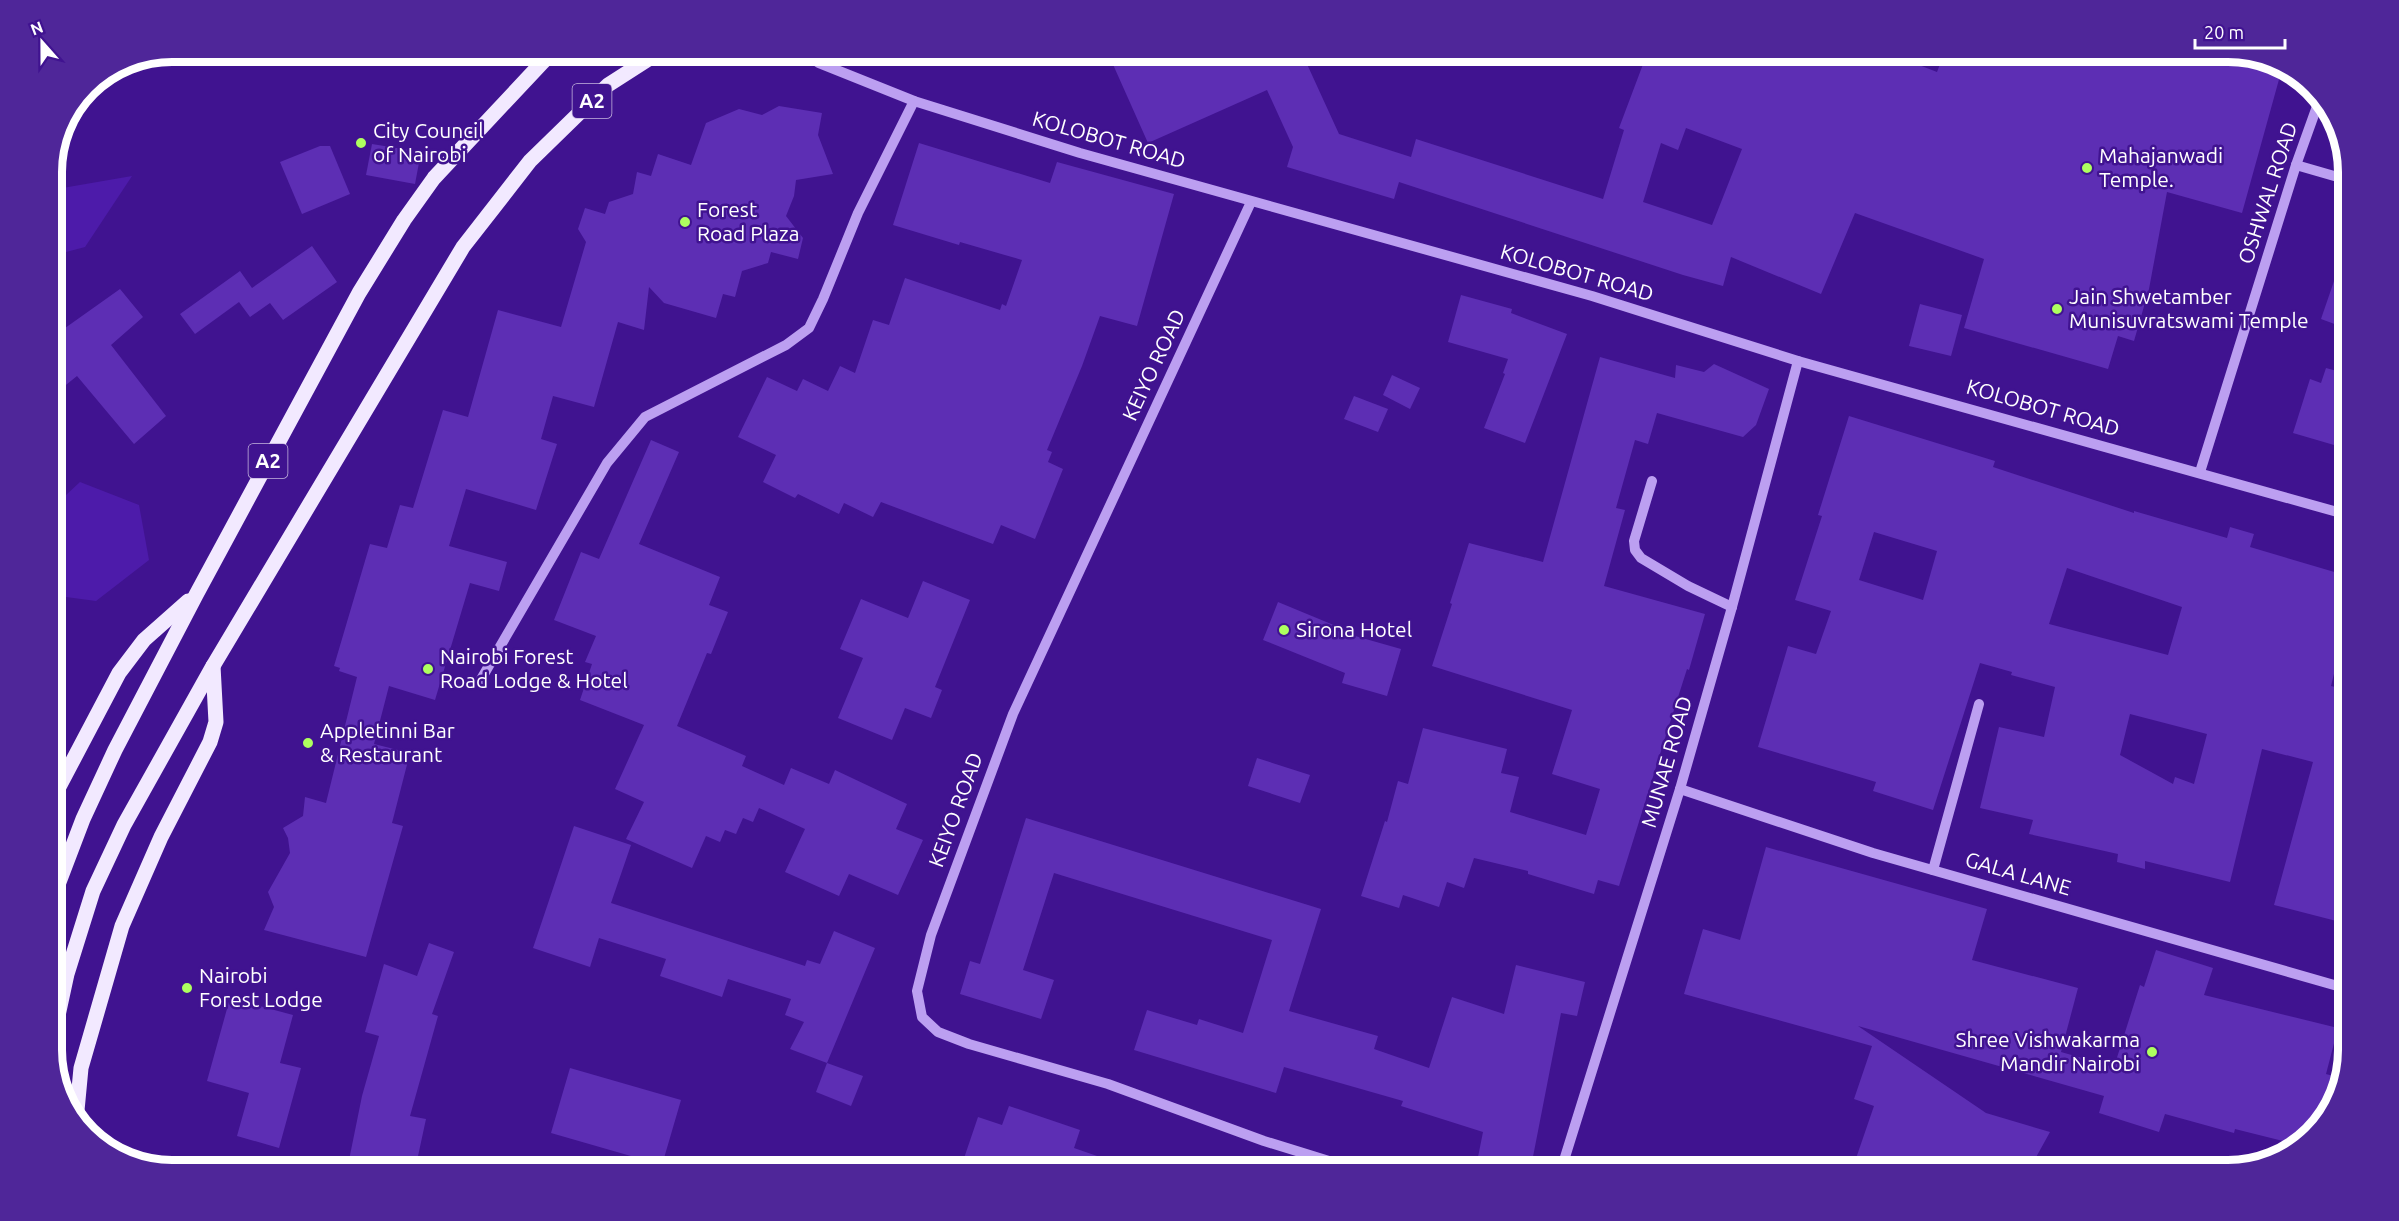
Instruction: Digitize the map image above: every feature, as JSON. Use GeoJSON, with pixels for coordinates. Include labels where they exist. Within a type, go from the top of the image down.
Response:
{"type":"FeatureCollection","features":[{"type":"Feature","properties":{"kind":"main road","name":"A2"},"geometry":{"type":"LineString","coordinates":[[62,874],[83,819],[115,750],[359,293],[404,220],[434,178],[543,62]]}},
{"type":"Feature","properties":{"kind":"main road","name":"A2"},"geometry":{"type":"LineString","coordinates":[[62,997],[93,891],[124,825],[213,666],[463,247],[530,161],[608,85],[644,62]]}},
{"type":"Feature","properties":{"kind":"main road"},"geometry":{"type":"LineString","coordinates":[[62,781],[119,673],[144,640],[196,595]]}},
{"type":"Feature","properties":{"kind":"main road"},"geometry":{"type":"LineString","coordinates":[[77,1106],[81,1068],[122,926],[161,837],[213,732],[216,722],[213,666]]}},
{"type":"Feature","properties":{"kind":"street","name":"KOLOBOT ROAD"},"geometry":{"type":"LineString","coordinates":[[818,62],[914,101],[1080,153],[1592,296],[1798,361],[2337,512]]}},
{"type":"Feature","properties":{"kind":"street"},"geometry":{"type":"LineString","coordinates":[[480,681],[607,463],[645,417],[786,345],[809,328],[858,213],[914,101]]}},
{"type":"Feature","properties":{"kind":"street","name":"OSHWAL ROAD"},"geometry":{"type":"LineString","coordinates":[[2200,472],[2296,165],[2317,107]]}},
{"type":"Feature","properties":{"kind":"street"},"geometry":{"type":"LineString","coordinates":[[2296,165],[2337,177]]}},
{"type":"Feature","properties":{"kind":"street","name":"KEIYO ROAD"},"geometry":{"type":"LineString","coordinates":[[1251,202],[1012,714],[931,935],[917,991],[922,1017],[938,1032],[969,1044],[1108,1084],[1264,1141],[1326,1160]]}},
{"type":"Feature","properties":{"kind":"street","name":"MUNAE ROAD"},"geometry":{"type":"LineString","coordinates":[[1564,1160],[1680,789],[1798,361]]}},
{"type":"Feature","properties":{"kind":"street"},"geometry":{"type":"LineString","coordinates":[[1653,481],[1634,541],[1635,550],[1641,558],[1688,586],[1732,607]]}},
{"type":"Feature","properties":{"kind":"street"},"geometry":{"type":"LineString","coordinates":[[1933,870],[1979,704]]}},
{"type":"Feature","properties":{"kind":"street","name":"GALA LANE"},"geometry":{"type":"LineString","coordinates":[[1680,789],[1873,853],[2338,986]]}},
{"type":"Feature","properties":{"kind":"shaded area"},"geometry":{"type":"Polygon","coordinates":[[[132,176],[85,247],[62,253],[62,188],[132,176]]]}},
{"type":"Feature","properties":{"kind":"shaded area"},"geometry":{"type":"Polygon","coordinates":[[[80,482],[139,505],[149,560],[96,601],[62,596],[62,499],[80,482]]]}},
{"type":"Feature","properties":{"kind":"building"},"geometry":{"type":"Polygon","coordinates":[[[1112,62],[1306,62],[1339,134],[1411,157],[1416,139],[1603,199],[1624,130],[1619,128],[1644,62],[1911,62],[1937,72],[1941,62],[2242,62],[2263,67],[2280,75],[2242,213],[2167,192],[2149,289],[2134,341],[2118,336],[2108,369],[1964,328],[1984,259],[1855,213],[1821,294],[1731,257],[1723,286],[1399,182],[1394,199],[1287,167],[1293,147],[1267,90],[1148,143],[1112,62]],[[1686,128],[1678,150],[1661,143],[1643,202],[1712,225],[1742,149],[1686,128]]]}},
{"type":"Feature","properties":{"kind":"building"},"geometry":{"type":"Polygon","coordinates":[[[779,106],[822,113],[818,135],[833,174],[796,180],[794,196],[786,216],[803,238],[798,259],[771,252],[768,263],[742,271],[735,297],[723,294],[716,318],[664,303],[649,287],[644,330],[618,322],[594,407],[553,396],[541,439],[557,444],[536,510],[466,489],[449,546],[507,562],[499,591],[470,583],[435,700],[389,686],[374,744],[410,753],[392,823],[403,826],[366,957],[264,930],[274,907],[268,892],[290,853],[288,838],[283,828],[303,816],[305,797],[326,803],[357,677],[339,671],[340,668],[334,666],[370,544],[387,548],[400,505],[413,508],[443,410],[468,417],[498,310],[561,327],[586,242],[578,229],[585,208],[605,214],[609,202],[633,194],[637,172],[651,176],[658,154],[691,165],[706,123],[739,109],[762,115],[779,106]]]}},
{"type":"Feature","properties":{"kind":"building"},"geometry":{"type":"Polygon","coordinates":[[[919,143],[1050,183],[1057,162],[1174,194],[1137,326],[1100,316],[1047,450],[1052,452],[1048,462],[1063,469],[1035,539],[1001,525],[993,544],[881,502],[873,517],[844,503],[839,514],[798,494],[795,498],[763,482],[776,455],[738,437],[767,377],[797,391],[803,379],[828,391],[840,366],[855,373],[873,320],[889,325],[905,278],[1000,310],[1002,304],[1006,306],[1022,260],[960,242],[959,245],[893,225],[919,143]]]}},
{"type":"Feature","properties":{"kind":"building"},"geometry":{"type":"Polygon","coordinates":[[[372,144],[421,152],[415,184],[366,175],[372,144]]]}},
{"type":"Feature","properties":{"kind":"building"},"geometry":{"type":"Polygon","coordinates":[[[320,146],[330,146],[350,194],[302,214],[280,162],[320,146]]]}},
{"type":"Feature","properties":{"kind":"building"},"geometry":{"type":"Polygon","coordinates":[[[312,246],[337,282],[283,320],[270,303],[250,317],[239,302],[195,334],[180,314],[240,271],[252,288],[312,246]]]}},
{"type":"Feature","properties":{"kind":"building"},"geometry":{"type":"Polygon","coordinates":[[[2337,272],[2337,325],[2321,319],[2337,272]]]}},
{"type":"Feature","properties":{"kind":"building"},"geometry":{"type":"Polygon","coordinates":[[[120,289],[143,317],[111,345],[166,416],[134,444],[77,376],[62,388],[62,330],[120,289]]]}},
{"type":"Feature","properties":{"kind":"building"},"geometry":{"type":"Polygon","coordinates":[[[1461,295],[1512,309],[1511,313],[1567,334],[1525,443],[1484,428],[1505,374],[1503,373],[1508,359],[1448,342],[1461,295]]]}},
{"type":"Feature","properties":{"kind":"building"},"geometry":{"type":"Polygon","coordinates":[[[1920,304],[1962,315],[1951,356],[1909,346],[1920,304]]]}},
{"type":"Feature","properties":{"kind":"building"},"geometry":{"type":"Polygon","coordinates":[[[1600,357],[1675,378],[1676,365],[1704,372],[1714,364],[1769,389],[1756,425],[1743,437],[1657,413],[1648,444],[1635,440],[1616,508],[1625,510],[1604,586],[1705,614],[1619,886],[1598,880],[1594,894],[1528,874],[1528,871],[1474,858],[1464,888],[1447,882],[1439,907],[1403,895],[1399,908],[1361,896],[1385,821],[1387,822],[1398,781],[1408,784],[1423,728],[1507,749],[1501,773],[1519,777],[1510,812],[1586,835],[1600,789],[1552,774],[1572,710],[1432,666],[1469,543],[1543,562],[1600,357]]]}},
{"type":"Feature","properties":{"kind":"building"},"geometry":{"type":"Polygon","coordinates":[[[2326,368],[2337,371],[2337,434],[2334,445],[2293,433],[2310,379],[2321,383],[2326,368]]]}},
{"type":"Feature","properties":{"kind":"building"},"geometry":{"type":"Polygon","coordinates":[[[1392,375],[1420,388],[1410,409],[1383,395],[1392,375]]]}},
{"type":"Feature","properties":{"kind":"building"},"geometry":{"type":"Polygon","coordinates":[[[1354,396],[1388,409],[1378,432],[1344,419],[1354,396]]]}},
{"type":"Feature","properties":{"kind":"building"},"geometry":{"type":"Polygon","coordinates":[[[1849,416],[1995,461],[1993,467],[2134,513],[2134,511],[2227,538],[2230,527],[2254,534],[2250,547],[2337,573],[2338,659],[2331,686],[2338,688],[2338,921],[2274,905],[2313,762],[2262,749],[2230,882],[2145,861],[2145,869],[2117,862],[2118,854],[2029,834],[2033,820],[1980,808],[1999,727],[2044,737],[2055,687],[2011,675],[2012,672],[1980,663],[1933,810],[1873,791],[1876,782],[1758,747],[1788,646],[1816,654],[1831,611],[1795,600],[1822,516],[1818,515],[1849,416]],[[1874,532],[1859,580],[1923,600],[1937,551],[1874,532]],[[2067,568],[2049,624],[2168,655],[2182,607],[2067,568]],[[2130,714],[2120,755],[2173,784],[2175,777],[2194,784],[2207,734],[2130,714]]]}},
{"type":"Feature","properties":{"kind":"building"},"geometry":{"type":"Polygon","coordinates":[[[651,440],[679,452],[639,544],[720,577],[709,605],[728,612],[711,654],[707,653],[677,726],[746,756],[742,766],[784,785],[791,768],[829,784],[835,770],[907,804],[896,829],[923,840],[898,895],[849,874],[839,896],[785,872],[805,829],[759,808],[753,822],[743,818],[736,834],[725,830],[720,842],[706,836],[692,868],[626,839],[644,802],[615,789],[644,725],[580,700],[592,664],[585,662],[596,636],[554,620],[581,552],[599,559],[651,440]]]}},
{"type":"Feature","properties":{"kind":"building"},"geometry":{"type":"Polygon","coordinates":[[[923,581],[970,600],[935,687],[942,690],[931,718],[905,708],[892,740],[838,718],[863,658],[840,649],[861,599],[908,618],[923,581]]]}},
{"type":"Feature","properties":{"kind":"building"},"geometry":{"type":"Polygon","coordinates":[[[1278,602],[1336,626],[1334,630],[1401,649],[1387,696],[1342,683],[1345,673],[1263,640],[1278,602]]]}},
{"type":"Feature","properties":{"kind":"building"},"geometry":{"type":"Polygon","coordinates":[[[1257,758],[1310,775],[1300,803],[1248,786],[1257,758]]]}},
{"type":"Feature","properties":{"kind":"building"},"geometry":{"type":"Polygon","coordinates":[[[1026,818],[1321,909],[1289,1011],[1378,1036],[1374,1049],[1429,1068],[1452,997],[1504,1014],[1516,965],[1585,982],[1577,1016],[1561,1013],[1532,1160],[1494,1160],[1478,1157],[1483,1132],[1401,1106],[1403,1101],[1284,1067],[1276,1093],[1134,1050],[1147,1010],[1197,1025],[1199,1019],[1243,1033],[1272,940],[1054,873],[1023,970],[1054,980],[1041,1019],[960,994],[970,961],[980,964],[1026,818]]]}},
{"type":"Feature","properties":{"kind":"building"},"geometry":{"type":"Polygon","coordinates":[[[574,826],[631,845],[611,903],[805,966],[807,960],[820,964],[834,931],[875,948],[827,1063],[790,1049],[804,1022],[785,1015],[791,999],[728,979],[722,997],[660,976],[666,959],[599,938],[590,967],[533,948],[574,826]]]}},
{"type":"Feature","properties":{"kind":"building"},"geometry":{"type":"Polygon","coordinates":[[[1766,847],[1987,909],[1972,960],[2078,988],[2061,1052],[2114,1067],[2140,985],[2144,987],[2156,950],[2213,968],[2204,995],[2338,1028],[2326,1074],[2334,1076],[2332,1085],[2325,1100],[2322,1099],[2315,1117],[2287,1142],[2235,1129],[2234,1133],[2165,1114],[2159,1132],[2099,1113],[2104,1096],[1858,1026],[1986,1113],[2050,1132],[2035,1160],[1855,1160],[1874,1106],[1854,1099],[1872,1046],[1684,994],[1703,929],[1740,940],[1766,847]]]}},
{"type":"Feature","properties":{"kind":"building"},"geometry":{"type":"Polygon","coordinates":[[[429,943],[454,952],[432,1014],[438,1016],[410,1116],[426,1119],[417,1160],[349,1160],[362,1096],[379,1036],[365,1032],[384,964],[417,976],[429,943]]]}},
{"type":"Feature","properties":{"kind":"building"},"geometry":{"type":"Polygon","coordinates":[[[230,998],[293,1015],[280,1063],[301,1068],[279,1148],[237,1136],[249,1093],[207,1081],[230,998]]]}},
{"type":"Feature","properties":{"kind":"building"},"geometry":{"type":"Polygon","coordinates":[[[827,1063],[863,1076],[851,1106],[816,1092],[827,1063]]]}},
{"type":"Feature","properties":{"kind":"building"},"geometry":{"type":"Polygon","coordinates":[[[570,1068],[681,1100],[663,1160],[645,1160],[551,1133],[570,1068]]]}},
{"type":"Feature","properties":{"kind":"building"},"geometry":{"type":"Polygon","coordinates":[[[1009,1106],[1080,1130],[1074,1148],[1109,1160],[963,1160],[978,1117],[1002,1125],[1009,1106]]]}},
{"type":"Feature","properties":{"kind":"place","name":"City Council of Nairobi"},"geometry":{"type":"Point","coordinates":[361,143]}},
{"type":"Feature","properties":{"kind":"place","name":"Mahajanwadi Temple."},"geometry":{"type":"Point","coordinates":[2087,168]}},
{"type":"Feature","properties":{"kind":"place","name":"Forest Road Plaza"},"geometry":{"type":"Point","coordinates":[685,222]}},
{"type":"Feature","properties":{"kind":"place","name":"Jain Shwetamber Munisuvratswami Temple"},"geometry":{"type":"Point","coordinates":[2057,309]}},
{"type":"Feature","properties":{"kind":"place","name":"Sirona Hotel"},"geometry":{"type":"Point","coordinates":[1284,630]}},
{"type":"Feature","properties":{"kind":"place","name":"Nairobi Forest Road Lodge & Hotel"},"geometry":{"type":"Point","coordinates":[428,669]}},
{"type":"Feature","properties":{"kind":"place","name":"Appletinni Bar & Restaurant"},"geometry":{"type":"Point","coordinates":[308,743]}},
{"type":"Feature","properties":{"kind":"place","name":"Nairobi Forest Lodge"},"geometry":{"type":"Point","coordinates":[187,988]}},
{"type":"Feature","properties":{"kind":"place","name":"Shree Vishwakarma Mandir Nairobi"},"geometry":{"type":"Point","coordinates":[2152,1052]}}]}
